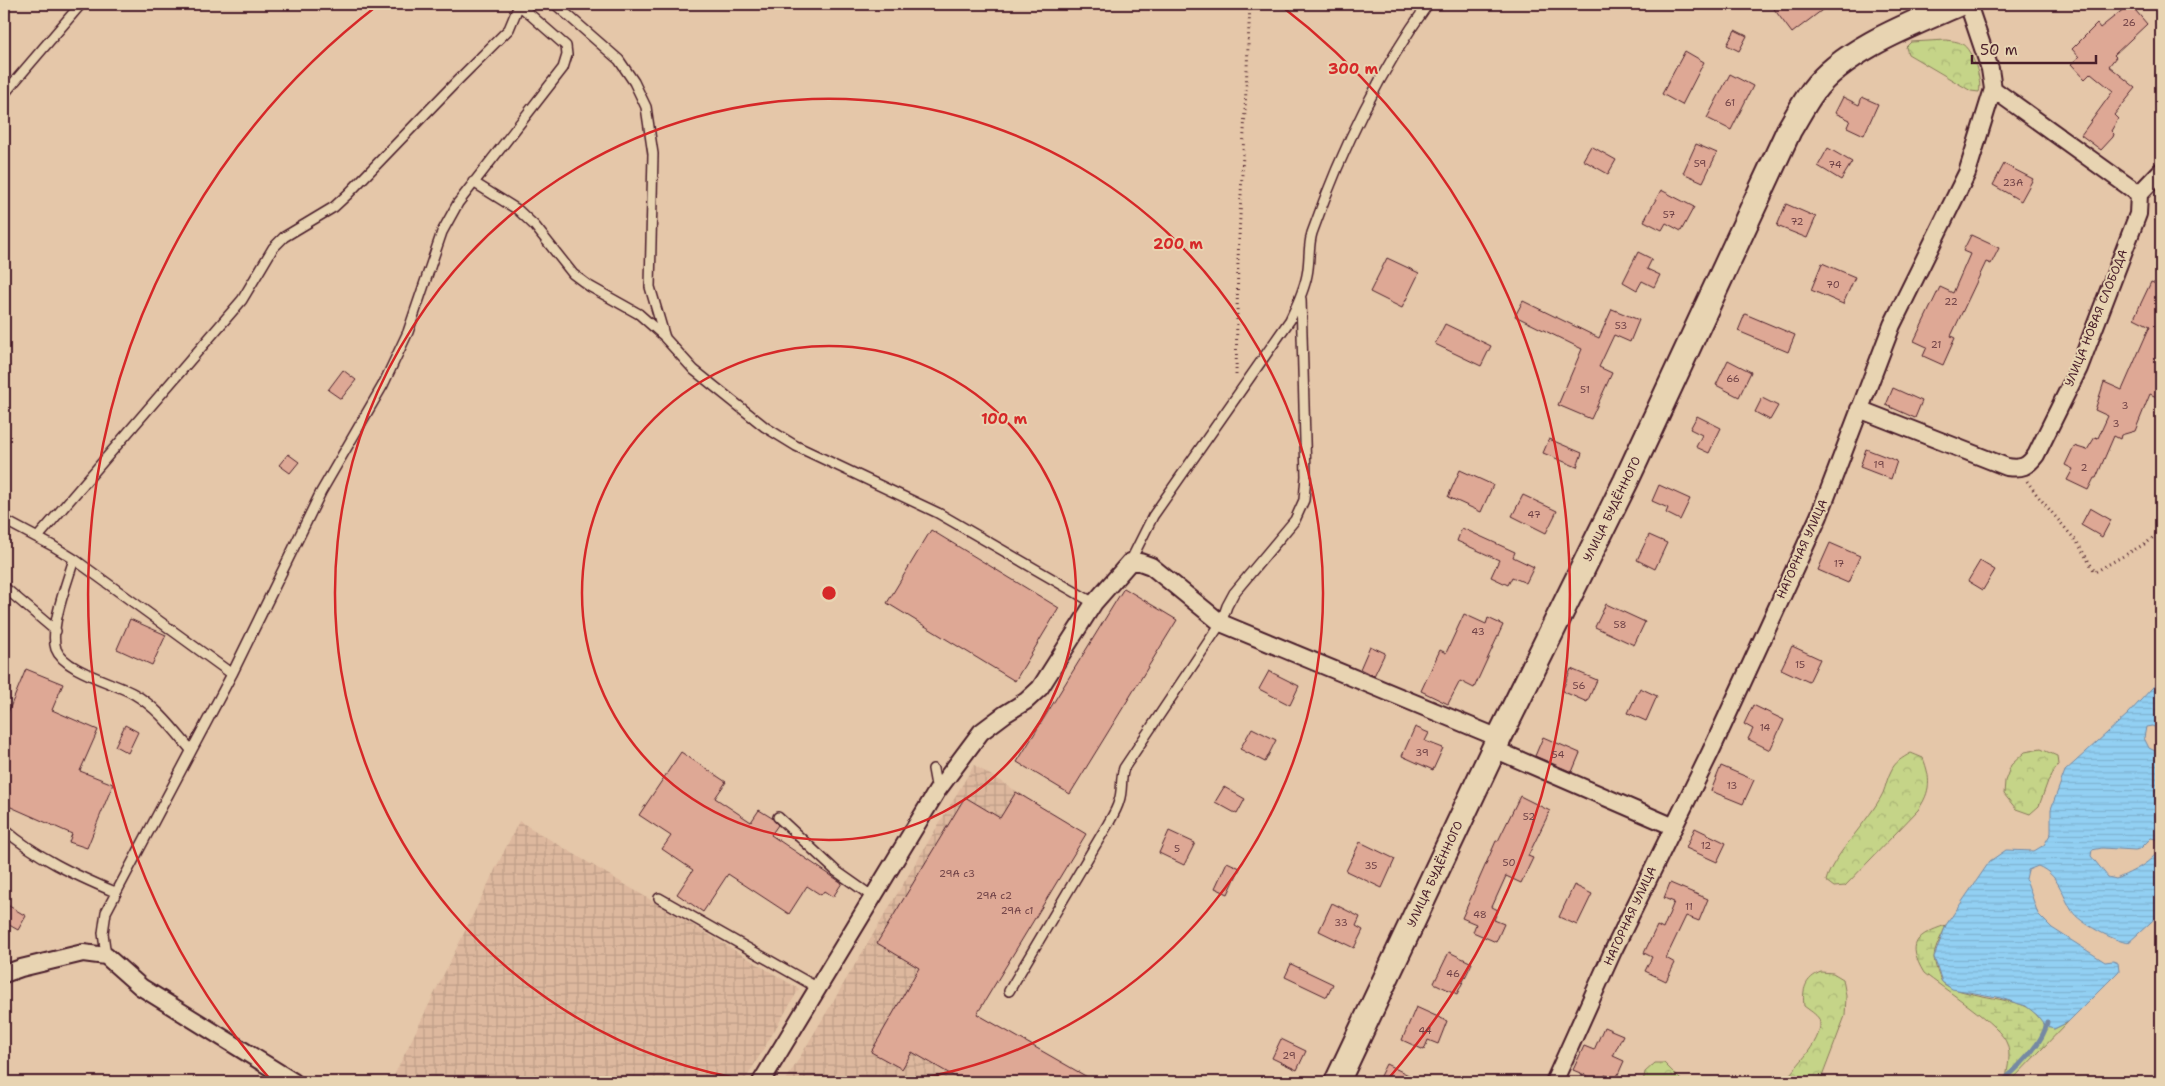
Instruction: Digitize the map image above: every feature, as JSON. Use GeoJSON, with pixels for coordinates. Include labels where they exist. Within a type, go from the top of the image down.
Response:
{"type":"FeatureCollection","features":[{"type":"Feature","properties":{"kind":"main road","name":"УЛИЦА БУДЁННОГО"},"geometry":{"type":"LineString","coordinates":[[1337,1082],[1496,743],[1626,481],[1789,130],[1814,89],[1843,62],[1882,38],[1958,4]]}},
{"type":"Feature","properties":{"kind":"street","name":"НАГОРНАЯ УЛИЦА"},"geometry":{"type":"LineString","coordinates":[[1554,1082],[1613,951],[1710,751],[1819,516],[1892,325],[1967,174],[1994,89],[1990,68],[1968,4]]}},
{"type":"Feature","properties":{"kind":"street"},"geometry":{"type":"LineString","coordinates":[[1994,89],[2139,194],[2161,171]]}},
{"type":"Feature","properties":{"kind":"street","name":"УЛИЦА НОВАЯ СЛОБОДА"},"geometry":{"type":"LineString","coordinates":[[1859,409],[2003,466],[2020,469],[2029,465],[2036,455],[2078,368],[2138,214],[2139,194]]}},
{"type":"Feature","properties":{"kind":"street"},"geometry":{"type":"LineString","coordinates":[[761,1082],[937,790],[981,732],[1026,701],[1040,688],[1094,603],[1130,562],[1140,562],[1151,566],[1221,623],[1496,743],[1672,826]]}},
{"type":"Feature","properties":{"kind":"street"},"geometry":{"type":"LineString","coordinates":[[4,974],[21,968],[83,954],[106,956],[141,987],[294,1082]]}},
{"type":"Feature","properties":{"kind":"lane"},"geometry":{"type":"LineString","coordinates":[[4,94],[81,4]]}},
{"type":"Feature","properties":{"kind":"lane"},"geometry":{"type":"LineString","coordinates":[[38,537],[242,300],[273,248],[284,237],[334,207],[348,194],[509,29],[518,4],[562,40],[566,46],[567,55],[564,68],[473,182],[458,203],[442,232],[408,332],[383,385],[321,492],[232,674],[115,892],[106,912],[103,934],[106,956]]}},
{"type":"Feature","properties":{"kind":"lane"},"geometry":{"type":"LineString","coordinates":[[554,4],[618,60],[634,82],[646,107],[653,154],[650,287],[665,338]]}},
{"type":"Feature","properties":{"kind":"lane"},"geometry":{"type":"LineString","coordinates":[[1130,562],[1153,516],[1290,320],[1301,299],[1308,274],[1311,237],[1322,206],[1378,84],[1406,35],[1428,4]]}},
{"type":"Feature","properties":{"kind":"lane"},"geometry":{"type":"LineString","coordinates":[[473,182],[518,210],[535,226],[573,274],[589,286],[639,314],[665,338],[694,370],[773,432],[796,446],[938,513],[1094,603]]}},
{"type":"Feature","properties":{"kind":"lane"},"geometry":{"type":"LineString","coordinates":[[1009,990],[1108,824],[1119,802],[1122,787],[1121,778],[1124,768],[1221,623],[1226,606],[1234,593],[1294,520],[1304,500],[1306,476],[1301,299]]}},
{"type":"Feature","properties":{"kind":"lane"},"geometry":{"type":"LineString","coordinates":[[4,520],[38,537],[74,559],[232,674]]}},
{"type":"Feature","properties":{"kind":"lane"},"geometry":{"type":"LineString","coordinates":[[74,559],[57,618],[56,648],[63,659],[77,668],[134,694],[151,705],[163,716],[191,750]]}},
{"type":"Feature","properties":{"kind":"lane"},"geometry":{"type":"LineString","coordinates":[[4,587],[56,631]]}},
{"type":"Feature","properties":{"kind":"lane"},"geometry":{"type":"LineString","coordinates":[[933,769],[937,790]]}},
{"type":"Feature","properties":{"kind":"lane"},"geometry":{"type":"LineString","coordinates":[[778,817],[836,871],[873,897]]}},
{"type":"Feature","properties":{"kind":"lane"},"geometry":{"type":"LineString","coordinates":[[4,828],[22,845],[69,872],[115,892]]}},
{"type":"Feature","properties":{"kind":"lane"},"geometry":{"type":"LineString","coordinates":[[660,898],[818,988]]}},
{"type":"Feature","properties":{"kind":"path"},"geometry":{"type":"LineString","coordinates":[[1235,397],[1238,259],[1250,4]]}},
{"type":"Feature","properties":{"kind":"path"},"geometry":{"type":"LineString","coordinates":[[2003,466],[2028,481],[2037,495],[2077,542],[2095,572],[2148,542],[2161,530]]}},
{"type":"Feature","properties":{"kind":"shaded area"},"geometry":{"type":"Polygon","coordinates":[[[974,765],[1086,834],[977,1014],[1096,1082],[785,1082],[974,765]]]}},
{"type":"Feature","properties":{"kind":"shaded area"},"geometry":{"type":"Polygon","coordinates":[[[519,821],[799,989],[744,1082],[391,1082],[519,821]]]}},
{"type":"Feature","properties":{"kind":"green space"},"geometry":{"type":"Polygon","coordinates":[[[1946,40],[1960,43],[1966,47],[1973,58],[1978,73],[1979,92],[1971,91],[1908,54],[1906,47],[1911,42],[1946,40]]]}},
{"type":"Feature","properties":{"kind":"green space"},"geometry":{"type":"Polygon","coordinates":[[[2041,749],[2057,756],[2058,765],[2048,781],[2039,806],[2030,814],[2016,809],[2004,794],[2005,781],[2011,765],[2025,752],[2041,749]]]}},
{"type":"Feature","properties":{"kind":"green space"},"geometry":{"type":"Polygon","coordinates":[[[1911,753],[1923,758],[1928,779],[1927,791],[1918,810],[1845,886],[1834,887],[1826,881],[1836,860],[1877,804],[1883,793],[1888,776],[1895,765],[1911,753]]]}},
{"type":"Feature","properties":{"kind":"green space"},"geometry":{"type":"Polygon","coordinates":[[[1946,925],[1934,954],[1943,983],[1958,990],[2025,1006],[2054,1029],[2068,1022],[2012,1080],[2006,1078],[2009,1052],[2002,1036],[1983,1017],[1924,973],[1919,963],[1915,947],[1917,942],[1927,932],[1946,925]]]}},
{"type":"Feature","properties":{"kind":"green space"},"geometry":{"type":"Polygon","coordinates":[[[1821,972],[1833,973],[1843,979],[1846,996],[1845,1016],[1820,1082],[1783,1082],[1802,1061],[1818,1034],[1819,1019],[1804,1006],[1804,990],[1808,981],[1821,972]]]}},
{"type":"Feature","properties":{"kind":"green space"},"geometry":{"type":"Polygon","coordinates":[[[1655,1063],[1664,1063],[1683,1082],[1643,1082],[1645,1072],[1655,1063]]]}},
{"type":"Feature","properties":{"kind":"water"},"geometry":{"type":"Polygon","coordinates":[[[2161,680],[2161,730],[2152,726],[2146,727],[2144,738],[2149,748],[2161,754],[2161,840],[2151,838],[2140,849],[2135,850],[2102,848],[2092,850],[2091,856],[2108,877],[2116,879],[2137,869],[2150,860],[2156,854],[2161,841],[2161,913],[2128,943],[2122,942],[2098,931],[2076,916],[2055,879],[2045,870],[2038,866],[2028,870],[2026,879],[2038,914],[2052,928],[2105,962],[2113,961],[2118,963],[2119,971],[2068,1022],[2054,1029],[2046,1027],[2037,1015],[2026,1006],[1997,997],[1952,989],[1942,982],[1934,957],[1946,925],[1990,861],[2006,850],[2034,851],[2044,845],[2051,833],[2051,809],[2065,771],[2128,714],[2161,680]]]}},
{"type":"Feature","properties":{"kind":"building"},"geometry":{"type":"Polygon","coordinates":[[[1781,4],[1830,4],[1792,33],[1774,9],[1781,4]]]}},
{"type":"Feature","properties":{"kind":"building"},"geometry":{"type":"Polygon","coordinates":[[[2130,4],[2147,24],[2114,55],[2116,57],[2109,66],[2136,88],[2114,115],[2118,119],[2111,131],[2114,134],[2113,137],[2101,150],[2081,135],[2113,91],[2091,73],[2085,79],[2071,64],[2079,57],[2072,49],[2097,24],[2100,28],[2130,4]]]}},
{"type":"Feature","properties":{"kind":"building"},"geometry":{"type":"Polygon","coordinates":[[[1735,30],[1747,36],[1739,51],[1727,45],[1735,30]]]}},
{"type":"Feature","properties":{"kind":"building"},"geometry":{"type":"Polygon","coordinates":[[[1685,51],[1704,62],[1682,105],[1662,94],[1685,51]]]}},
{"type":"Feature","properties":{"kind":"building"},"geometry":{"type":"Polygon","coordinates":[[[1730,74],[1753,86],[1731,130],[1707,118],[1730,74]]]}},
{"type":"Feature","properties":{"kind":"building"},"geometry":{"type":"Polygon","coordinates":[[[1843,97],[1859,105],[1862,97],[1878,104],[1864,135],[1847,127],[1850,120],[1835,113],[1843,97]]]}},
{"type":"Feature","properties":{"kind":"building"},"geometry":{"type":"Polygon","coordinates":[[[1696,144],[1717,153],[1703,182],[1683,173],[1696,144]]]}},
{"type":"Feature","properties":{"kind":"building"},"geometry":{"type":"Polygon","coordinates":[[[1591,146],[1616,160],[1608,174],[1583,160],[1591,146]]]}},
{"type":"Feature","properties":{"kind":"building"},"geometry":{"type":"Polygon","coordinates":[[[1828,148],[1852,162],[1841,180],[1818,166],[1828,148]]]}},
{"type":"Feature","properties":{"kind":"building"},"geometry":{"type":"Polygon","coordinates":[[[2004,164],[2033,179],[2021,201],[1993,185],[2004,164]]]}},
{"type":"Feature","properties":{"kind":"building"},"geometry":{"type":"Polygon","coordinates":[[[1661,190],[1694,207],[1681,231],[1666,223],[1662,230],[1644,221],[1661,190]]]}},
{"type":"Feature","properties":{"kind":"building"},"geometry":{"type":"Polygon","coordinates":[[[1786,204],[1816,217],[1807,238],[1777,226],[1786,204]]]}},
{"type":"Feature","properties":{"kind":"building"},"geometry":{"type":"Polygon","coordinates":[[[1971,235],[1999,248],[1991,264],[1986,262],[1951,336],[1955,338],[1943,365],[1923,356],[1927,347],[1914,341],[1940,287],[1953,293],[1970,254],[1963,251],[1971,235]]]}},
{"type":"Feature","properties":{"kind":"building"},"geometry":{"type":"Polygon","coordinates":[[[1638,252],[1652,259],[1647,269],[1660,275],[1654,287],[1642,281],[1637,290],[1623,282],[1638,252]]]}},
{"type":"Feature","properties":{"kind":"building"},"geometry":{"type":"Polygon","coordinates":[[[1387,258],[1419,273],[1402,308],[1370,292],[1387,258]]]}},
{"type":"Feature","properties":{"kind":"building"},"geometry":{"type":"Polygon","coordinates":[[[1822,263],[1855,277],[1843,304],[1811,290],[1822,263]]]}},
{"type":"Feature","properties":{"kind":"building"},"geometry":{"type":"Polygon","coordinates":[[[2151,282],[2161,286],[2161,399],[2150,394],[2135,431],[2121,435],[2120,439],[2114,436],[2096,478],[2094,478],[2088,490],[2067,480],[2073,469],[2065,465],[2074,446],[2087,450],[2095,437],[2098,438],[2108,416],[2095,410],[2104,382],[2122,390],[2150,326],[2134,318],[2151,282]]]}},
{"type":"Feature","properties":{"kind":"building"},"geometry":{"type":"Polygon","coordinates":[[[1523,301],[1599,338],[1612,309],[1639,320],[1630,342],[1614,335],[1599,367],[1612,373],[1591,419],[1558,405],[1582,349],[1515,316],[1523,301]]]}},
{"type":"Feature","properties":{"kind":"building"},"geometry":{"type":"Polygon","coordinates":[[[1745,314],[1795,335],[1788,352],[1738,331],[1745,314]]]}},
{"type":"Feature","properties":{"kind":"building"},"geometry":{"type":"Polygon","coordinates":[[[1445,324],[1491,346],[1481,366],[1435,344],[1445,324]]]}},
{"type":"Feature","properties":{"kind":"building"},"geometry":{"type":"Polygon","coordinates":[[[1728,360],[1751,372],[1739,397],[1716,385],[1728,360]]]}},
{"type":"Feature","properties":{"kind":"building"},"geometry":{"type":"Polygon","coordinates":[[[343,370],[356,380],[341,399],[328,390],[343,370]]]}},
{"type":"Feature","properties":{"kind":"building"},"geometry":{"type":"Polygon","coordinates":[[[1893,388],[1922,401],[1915,418],[1886,405],[1893,388]]]}},
{"type":"Feature","properties":{"kind":"building"},"geometry":{"type":"Polygon","coordinates":[[[1762,398],[1778,406],[1770,420],[1755,412],[1762,398]]]}},
{"type":"Feature","properties":{"kind":"building"},"geometry":{"type":"Polygon","coordinates":[[[1697,416],[1721,428],[1709,453],[1696,447],[1702,435],[1690,429],[1697,416]]]}},
{"type":"Feature","properties":{"kind":"building"},"geometry":{"type":"Polygon","coordinates":[[[1549,439],[1582,453],[1577,467],[1543,453],[1549,439]]]}},
{"type":"Feature","properties":{"kind":"building"},"geometry":{"type":"Polygon","coordinates":[[[1866,449],[1897,461],[1891,479],[1860,467],[1866,449]]]}},
{"type":"Feature","properties":{"kind":"building"},"geometry":{"type":"Polygon","coordinates":[[[288,454],[299,462],[290,473],[279,465],[288,454]]]}},
{"type":"Feature","properties":{"kind":"building"},"geometry":{"type":"Polygon","coordinates":[[[1460,470],[1493,485],[1481,512],[1448,497],[1460,470]]]}},
{"type":"Feature","properties":{"kind":"building"},"geometry":{"type":"Polygon","coordinates":[[[1659,485],[1690,499],[1680,520],[1666,513],[1668,508],[1652,501],[1659,485]]]}},
{"type":"Feature","properties":{"kind":"building"},"geometry":{"type":"Polygon","coordinates":[[[1523,495],[1557,511],[1546,533],[1512,516],[1523,495]]]}},
{"type":"Feature","properties":{"kind":"building"},"geometry":{"type":"Polygon","coordinates":[[[2090,508],[2111,520],[2102,537],[2081,525],[2090,508]]]}},
{"type":"Feature","properties":{"kind":"building"},"geometry":{"type":"Polygon","coordinates":[[[1462,528],[1515,552],[1513,557],[1534,567],[1526,583],[1512,577],[1508,585],[1491,577],[1499,560],[1457,541],[1462,528]]]}},
{"type":"Feature","properties":{"kind":"building"},"geometry":{"type":"Polygon","coordinates":[[[931,530],[1059,608],[1015,681],[887,603],[931,530]]]}},
{"type":"Feature","properties":{"kind":"building"},"geometry":{"type":"Polygon","coordinates":[[[1649,535],[1667,543],[1655,569],[1637,560],[1649,535]]]}},
{"type":"Feature","properties":{"kind":"building"},"geometry":{"type":"Polygon","coordinates":[[[1830,543],[1860,556],[1848,583],[1818,570],[1830,543]]]}},
{"type":"Feature","properties":{"kind":"building"},"geometry":{"type":"Polygon","coordinates":[[[1980,561],[1995,570],[1983,590],[1968,581],[1980,561]]]}},
{"type":"Feature","properties":{"kind":"building"},"geometry":{"type":"Polygon","coordinates":[[[1124,588],[1177,620],[1070,794],[1017,762],[1124,588]]]}},
{"type":"Feature","properties":{"kind":"building"},"geometry":{"type":"Polygon","coordinates":[[[1606,604],[1645,622],[1634,645],[1595,627],[1606,604]]]}},
{"type":"Feature","properties":{"kind":"building"},"geometry":{"type":"Polygon","coordinates":[[[1464,614],[1486,624],[1488,618],[1503,625],[1474,688],[1460,681],[1448,704],[1421,691],[1440,650],[1446,653],[1464,614]]]}},
{"type":"Feature","properties":{"kind":"building"},"geometry":{"type":"Polygon","coordinates":[[[130,619],[166,635],[152,665],[117,649],[130,619]]]}},
{"type":"Feature","properties":{"kind":"building"},"geometry":{"type":"Polygon","coordinates":[[[1370,646],[1385,653],[1374,676],[1360,669],[1370,646]]]}},
{"type":"Feature","properties":{"kind":"building"},"geometry":{"type":"Polygon","coordinates":[[[1792,646],[1820,659],[1809,682],[1781,669],[1792,646]]]}},
{"type":"Feature","properties":{"kind":"building"},"geometry":{"type":"Polygon","coordinates":[[[26,669],[63,684],[52,710],[98,730],[80,771],[113,784],[87,848],[69,842],[72,834],[4,804],[4,722],[26,669]]]}},
{"type":"Feature","properties":{"kind":"building"},"geometry":{"type":"Polygon","coordinates":[[[1571,669],[1597,680],[1587,702],[1562,691],[1571,669]]]}},
{"type":"Feature","properties":{"kind":"building"},"geometry":{"type":"Polygon","coordinates":[[[1269,671],[1299,686],[1290,705],[1259,689],[1269,671]]]}},
{"type":"Feature","properties":{"kind":"building"},"geometry":{"type":"Polygon","coordinates":[[[1640,688],[1657,696],[1646,721],[1628,713],[1640,688]]]}},
{"type":"Feature","properties":{"kind":"building"},"geometry":{"type":"Polygon","coordinates":[[[1753,705],[1784,720],[1770,750],[1748,739],[1753,729],[1744,724],[1753,705]]]}},
{"type":"Feature","properties":{"kind":"building"},"geometry":{"type":"Polygon","coordinates":[[[125,725],[138,732],[128,753],[115,746],[125,725]]]}},
{"type":"Feature","properties":{"kind":"building"},"geometry":{"type":"Polygon","coordinates":[[[1415,727],[1429,733],[1425,741],[1443,748],[1433,770],[1402,756],[1415,727]]]}},
{"type":"Feature","properties":{"kind":"building"},"geometry":{"type":"Polygon","coordinates":[[[1252,728],[1276,740],[1265,762],[1240,749],[1252,728]]]}},
{"type":"Feature","properties":{"kind":"building"},"geometry":{"type":"Polygon","coordinates":[[[1543,737],[1580,753],[1572,772],[1535,756],[1543,737]]]}},
{"type":"Feature","properties":{"kind":"building"},"geometry":{"type":"Polygon","coordinates":[[[681,752],[726,782],[715,798],[751,822],[759,810],[772,818],[778,825],[771,835],[842,883],[833,897],[824,891],[821,895],[807,886],[789,914],[728,874],[703,912],[677,894],[693,870],[662,849],[671,836],[639,815],[681,752]]]}},
{"type":"Feature","properties":{"kind":"building"},"geometry":{"type":"Polygon","coordinates":[[[1721,766],[1754,780],[1743,804],[1711,791],[1721,766]]]}},
{"type":"Feature","properties":{"kind":"building"},"geometry":{"type":"Polygon","coordinates":[[[1224,787],[1245,799],[1237,814],[1215,802],[1224,787]]]}},
{"type":"Feature","properties":{"kind":"building"},"geometry":{"type":"Polygon","coordinates":[[[1016,792],[1086,834],[977,1014],[1096,1082],[964,1082],[912,1052],[902,1069],[871,1052],[919,968],[877,943],[965,797],[1000,818],[1016,792]]]}},
{"type":"Feature","properties":{"kind":"building"},"geometry":{"type":"Polygon","coordinates":[[[1520,796],[1550,811],[1528,856],[1533,858],[1521,883],[1506,876],[1492,907],[1498,910],[1494,920],[1504,924],[1496,942],[1473,932],[1476,924],[1462,918],[1496,841],[1498,841],[1520,796]]]}},
{"type":"Feature","properties":{"kind":"building"},"geometry":{"type":"Polygon","coordinates":[[[1695,828],[1726,843],[1717,862],[1686,848],[1695,828]]]}},
{"type":"Feature","properties":{"kind":"building"},"geometry":{"type":"Polygon","coordinates":[[[1169,831],[1195,843],[1184,865],[1159,853],[1169,831]]]}},
{"type":"Feature","properties":{"kind":"building"},"geometry":{"type":"Polygon","coordinates":[[[1360,842],[1395,859],[1382,888],[1346,871],[1360,842]]]}},
{"type":"Feature","properties":{"kind":"building"},"geometry":{"type":"Polygon","coordinates":[[[1227,862],[1240,868],[1228,894],[1215,888],[1227,862]]]}},
{"type":"Feature","properties":{"kind":"building"},"geometry":{"type":"Polygon","coordinates":[[[1670,883],[1708,899],[1699,921],[1686,916],[1666,958],[1675,963],[1666,981],[1645,971],[1652,957],[1644,953],[1657,926],[1663,929],[1674,902],[1664,898],[1670,883]]]}},
{"type":"Feature","properties":{"kind":"building"},"geometry":{"type":"Polygon","coordinates":[[[1574,885],[1592,894],[1577,925],[1559,917],[1574,885]]]}},
{"type":"Feature","properties":{"kind":"building"},"geometry":{"type":"Polygon","coordinates":[[[4,903],[26,916],[18,930],[4,922],[4,903]]]}},
{"type":"Feature","properties":{"kind":"building"},"geometry":{"type":"Polygon","coordinates":[[[1332,903],[1360,917],[1356,926],[1363,930],[1354,948],[1319,931],[1332,903]]]}},
{"type":"Feature","properties":{"kind":"building"},"geometry":{"type":"Polygon","coordinates":[[[1449,952],[1472,963],[1457,994],[1434,983],[1449,952]]]}},
{"type":"Feature","properties":{"kind":"building"},"geometry":{"type":"Polygon","coordinates":[[[1291,964],[1333,984],[1327,997],[1285,977],[1291,964]]]}},
{"type":"Feature","properties":{"kind":"building"},"geometry":{"type":"Polygon","coordinates":[[[1416,1007],[1447,1021],[1438,1044],[1428,1040],[1424,1050],[1402,1040],[1416,1007]]]}},
{"type":"Feature","properties":{"kind":"building"},"geometry":{"type":"Polygon","coordinates":[[[1604,1027],[1623,1035],[1613,1056],[1624,1061],[1616,1079],[1605,1075],[1602,1082],[1573,1070],[1584,1046],[1594,1050],[1604,1027]]]}},
{"type":"Feature","properties":{"kind":"building"},"geometry":{"type":"Polygon","coordinates":[[[1281,1039],[1306,1051],[1297,1070],[1272,1058],[1281,1039]]]}},
{"type":"Feature","properties":{"kind":"building"},"geometry":{"type":"Polygon","coordinates":[[[1386,1064],[1423,1082],[1377,1082],[1386,1064]]]}},
{"type":"Feature","properties":{"kind":"waterway"},"geometry":{"type":"LineString","coordinates":[[2002,1082],[2035,1047],[2045,1030],[2047,1022]]}}]}
